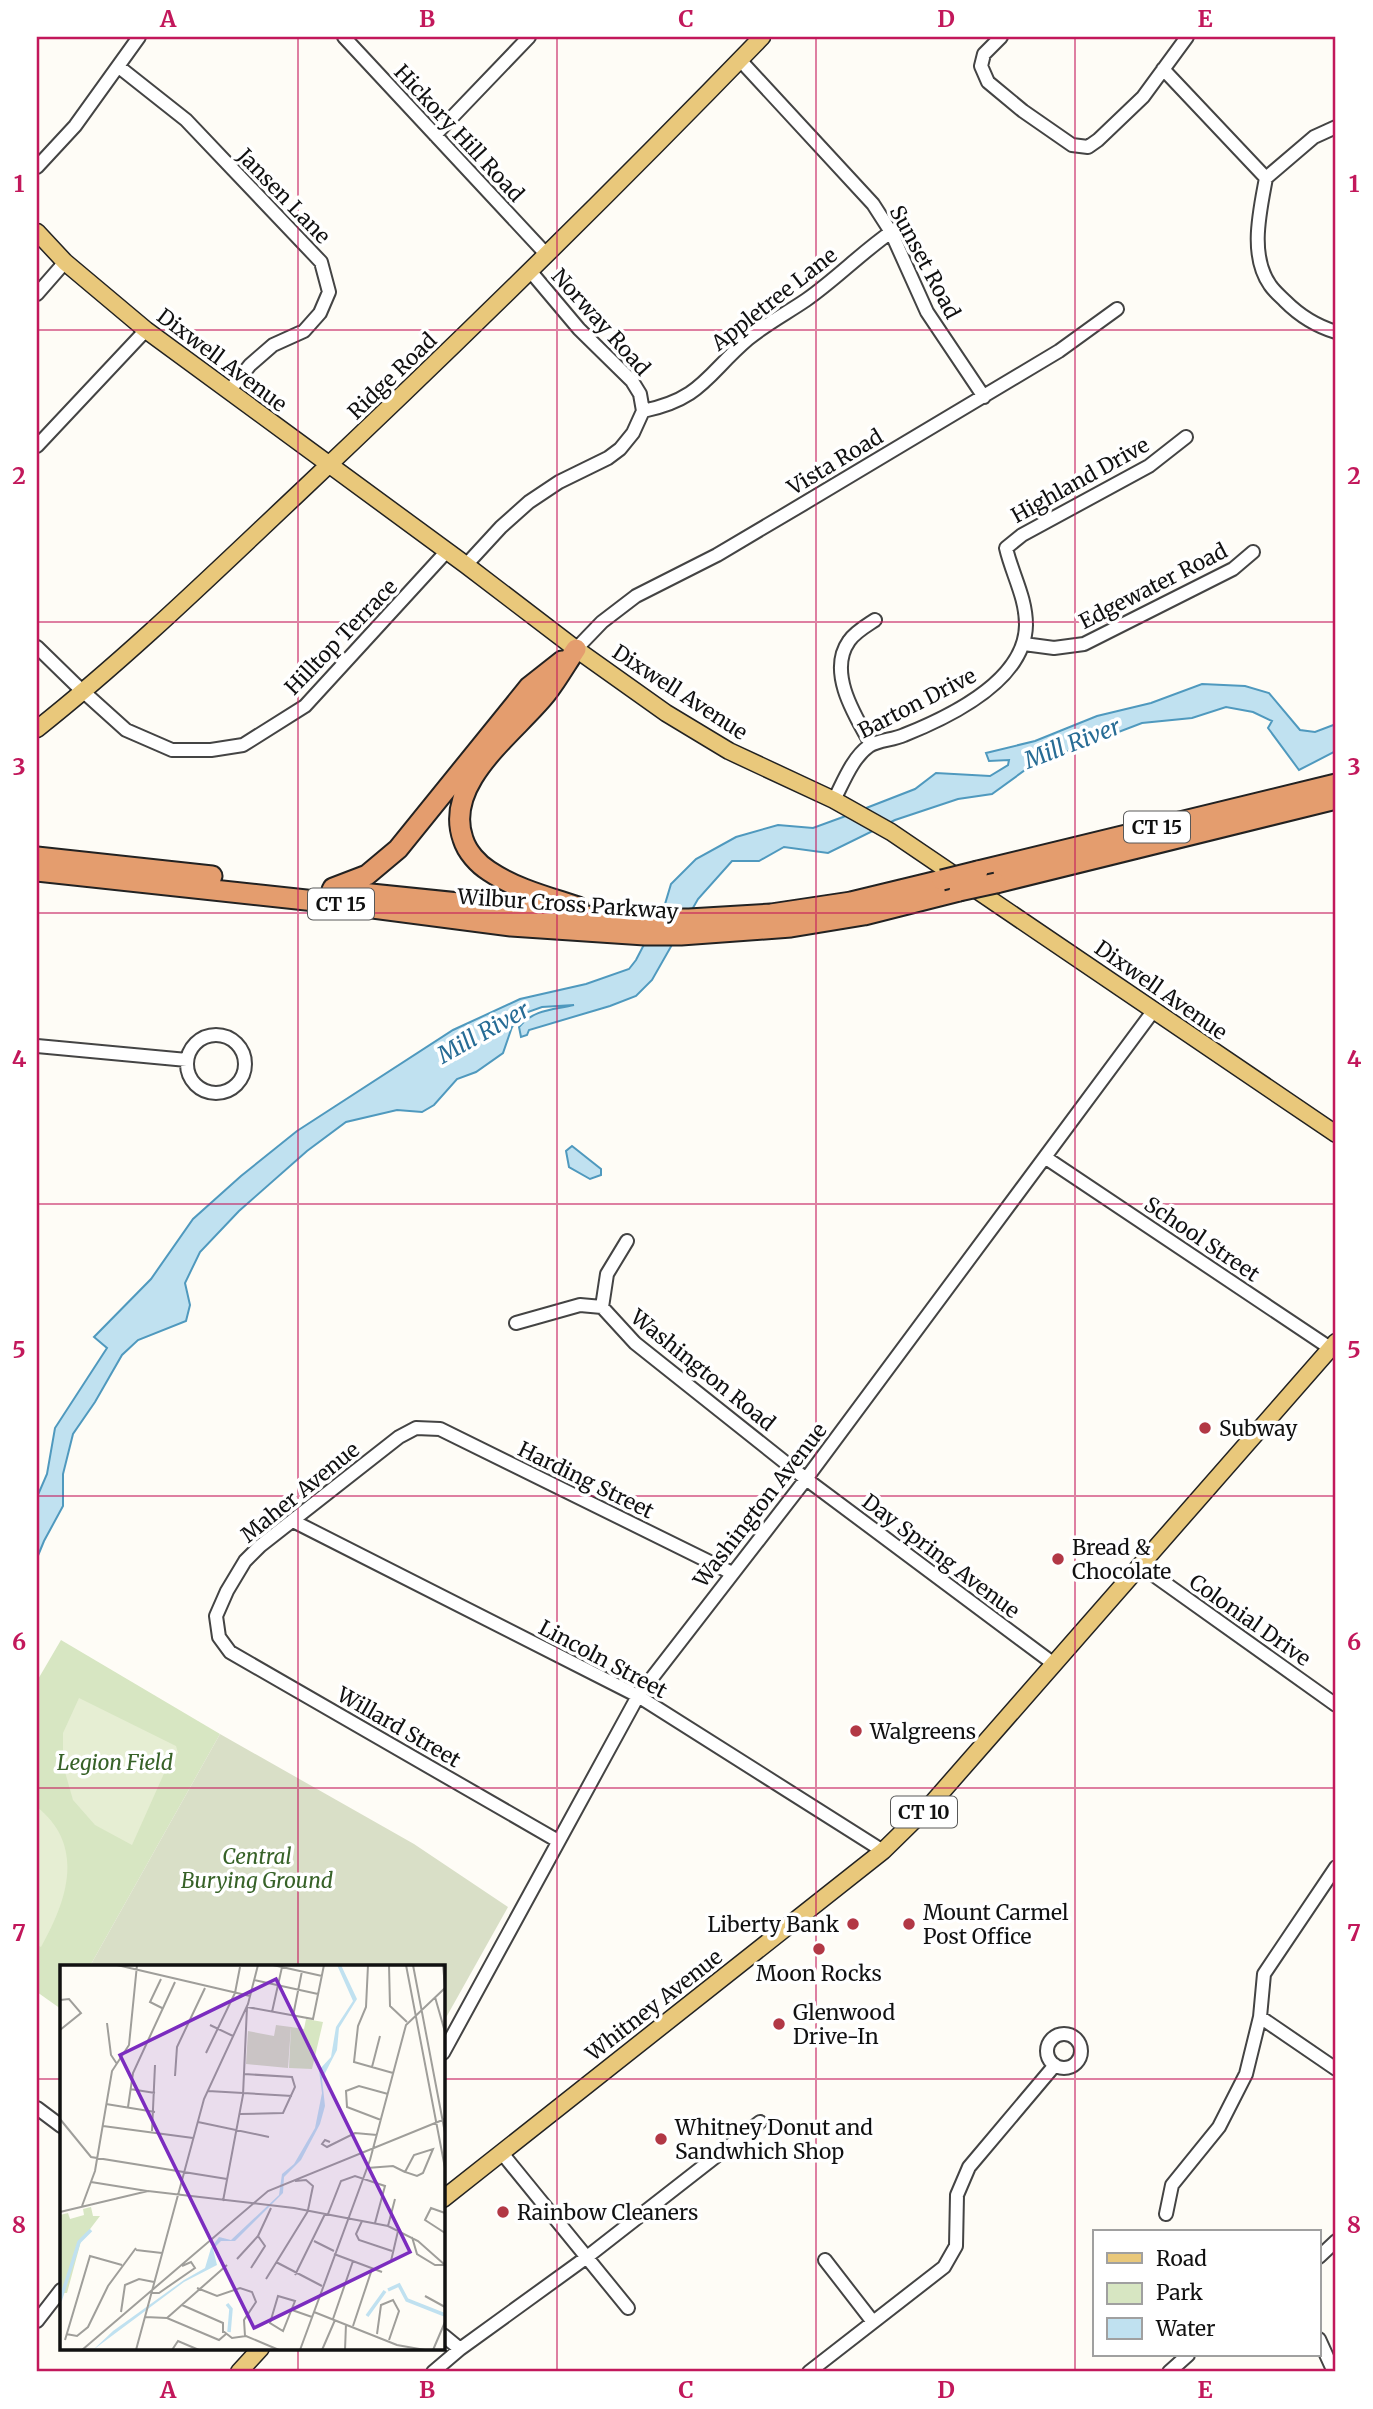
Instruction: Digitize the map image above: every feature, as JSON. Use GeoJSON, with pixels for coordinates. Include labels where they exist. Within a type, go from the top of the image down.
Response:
{"type":"FeatureCollection","features":[{"type":"Feature","properties":{"kind":"highway"},"geometry":{"type":"LineString","coordinates":[[329,890],[367,875],[398,849],[529,687],[576,649]]}},
{"type":"Feature","properties":{"kind":"highway"},"geometry":{"type":"LineString","coordinates":[[576,649],[547,693],[482,765],[459,805],[459,828],[466,849],[487,870],[532,892],[616,919]]}},
{"type":"Feature","properties":{"kind":"highway","name":"Wilbur Cross Parkway"},"geometry":{"type":"LineString","coordinates":[[950,885],[978,871],[1336,784]]}},
{"type":"Feature","properties":{"kind":"highway","name":"Wilbur Cross Parkway"},"geometry":{"type":"LineString","coordinates":[[37,871],[334,903],[511,926],[685,927],[950,885],[996,883],[1336,799]]}},
{"type":"Feature","properties":{"kind":"highway","name":"Wilbur Cross Parkway"},"geometry":{"type":"LineString","coordinates":[[37,857],[616,919],[649,927]]}},
{"type":"Feature","properties":{"kind":"main road","name":"Ridge Road"},"geometry":{"type":"LineString","coordinates":[[37,729],[172,614],[329,465],[531,272],[762,37]]}},
{"type":"Feature","properties":{"kind":"main road","name":"Dixwell Avenue"},"geometry":{"type":"LineString","coordinates":[[37,232],[65,262],[146,330],[576,649],[698,733],[729,751],[834,800],[885,828],[1336,1134]]}},
{"type":"Feature","properties":{"kind":"main road","name":"Whitney Avenue"},"geometry":{"type":"LineString","coordinates":[[444,2198],[883,1851],[933,1802],[1334,1347]]}},
{"type":"Feature","properties":{"kind":"main road"},"geometry":{"type":"LineString","coordinates":[[240,2372],[259,2350]]}},
{"type":"Feature","properties":{"kind":"street"},"geometry":{"type":"LineString","coordinates":[[37,167],[75,126],[139,37]]}},
{"type":"Feature","properties":{"kind":"street","name":"Hickory Hill Road"},"geometry":{"type":"LineString","coordinates":[[344,37],[547,256]]}},
{"type":"Feature","properties":{"kind":"street"},"geometry":{"type":"LineString","coordinates":[[435,135],[529,37]]}},
{"type":"Feature","properties":{"kind":"street"},"geometry":{"type":"LineString","coordinates":[[1001,37],[984,54],[981,66],[988,82],[1023,111],[1072,145],[1088,147],[1098,141],[1143,97],[1187,37]]}},
{"type":"Feature","properties":{"kind":"street","name":"Sunset Road"},"geometry":{"type":"LineString","coordinates":[[740,60],[873,204],[891,232],[928,312],[984,397]]}},
{"type":"Feature","properties":{"kind":"street","name":"Jansen Lane"},"geometry":{"type":"LineString","coordinates":[[119,67],[186,120],[321,262],[329,292],[320,313],[304,331],[274,345],[258,358],[229,391]]}},
{"type":"Feature","properties":{"kind":"street"},"geometry":{"type":"LineString","coordinates":[[1163,69],[1266,178]]}},
{"type":"Feature","properties":{"kind":"street"},"geometry":{"type":"LineString","coordinates":[[1336,127],[1314,137],[1266,178],[1260,212],[1260,264],[1270,285],[1293,309],[1313,324],[1336,331]]}},
{"type":"Feature","properties":{"kind":"street","name":"Appletree Lane"},"geometry":{"type":"LineString","coordinates":[[643,411],[687,397],[704,384],[749,338],[808,299],[891,232]]}},
{"type":"Feature","properties":{"kind":"street"},"geometry":{"type":"LineString","coordinates":[[37,294],[65,262]]}},
{"type":"Feature","properties":{"kind":"street","name":"Norway Road"},"geometry":{"type":"LineString","coordinates":[[466,565],[501,527],[529,502],[559,482],[621,449],[633,433],[643,411],[640,394],[632,381],[579,329],[531,272]]}},
{"type":"Feature","properties":{"kind":"street","name":"Vista Road"},"geometry":{"type":"LineString","coordinates":[[576,649],[602,622],[636,596],[717,555],[984,397],[1079,338],[1117,309]]}},
{"type":"Feature","properties":{"kind":"street"},"geometry":{"type":"LineString","coordinates":[[37,446],[146,330]]}},
{"type":"Feature","properties":{"kind":"street","name":"Highland Drive"},"geometry":{"type":"LineString","coordinates":[[1024,644],[1024,605],[1006,548],[1021,535],[1150,466],[1186,437]]}},
{"type":"Feature","properties":{"kind":"street","name":"Hilltop Terrace"},"geometry":{"type":"LineString","coordinates":[[83,692],[126,730],[172,750],[211,750],[243,745],[304,706],[447,551]]}},
{"type":"Feature","properties":{"kind":"street","name":"Edgewater Road"},"geometry":{"type":"LineString","coordinates":[[1024,644],[1054,648],[1084,644],[1233,569],[1253,552]]}},
{"type":"Feature","properties":{"kind":"street"},"geometry":{"type":"LineString","coordinates":[[871,744],[841,681],[841,668],[842,656],[849,641],[875,620]]}},
{"type":"Feature","properties":{"kind":"street","name":"Barton Drive"},"geometry":{"type":"LineString","coordinates":[[834,800],[861,753],[871,744],[904,735],[979,696],[1000,680],[1024,644]]}},
{"type":"Feature","properties":{"kind":"street"},"geometry":{"type":"LineString","coordinates":[[37,647],[83,692]]}},
{"type":"Feature","properties":{"kind":"street","name":"Washington Avenue"},"geometry":{"type":"LineString","coordinates":[[444,2051],[638,1696],[806,1479],[1154,1010]]}},
{"type":"Feature","properties":{"kind":"street"},"geometry":{"type":"LineString","coordinates":[[219,1035],[230,1039],[240,1048],[245,1062],[244,1071],[241,1080],[228,1091],[210,1093],[195,1085],[187,1069],[187,1060],[189,1052],[199,1040],[219,1035]]}},
{"type":"Feature","properties":{"kind":"street"},"geometry":{"type":"LineString","coordinates":[[37,1046],[187,1060]]}},
{"type":"Feature","properties":{"kind":"street","name":"School Street"},"geometry":{"type":"LineString","coordinates":[[1046,1158],[1334,1347]]}},
{"type":"Feature","properties":{"kind":"street","name":"Washington Road"},"geometry":{"type":"LineString","coordinates":[[627,1241],[607,1273],[603,1307],[635,1343],[806,1479]]}},
{"type":"Feature","properties":{"kind":"street"},"geometry":{"type":"LineString","coordinates":[[516,1323],[580,1305],[603,1307]]}},
{"type":"Feature","properties":{"kind":"street","name":"Maher Avenue"},"geometry":{"type":"LineString","coordinates":[[223,1644],[216,1629],[216,1616],[237,1572],[251,1554],[399,1437],[421,1427]]}},
{"type":"Feature","properties":{"kind":"street","name":"Harding Street"},"geometry":{"type":"LineString","coordinates":[[421,1427],[440,1429],[732,1573]]}},
{"type":"Feature","properties":{"kind":"street","name":"Day Spring Avenue"},"geometry":{"type":"LineString","coordinates":[[806,1479],[1054,1664]]}},
{"type":"Feature","properties":{"kind":"street","name":"Lincoln Street"},"geometry":{"type":"LineString","coordinates":[[293,1521],[638,1696],[883,1851]]}},
{"type":"Feature","properties":{"kind":"street","name":"Colonial Drive"},"geometry":{"type":"LineString","coordinates":[[1141,1566],[1336,1705]]}},
{"type":"Feature","properties":{"kind":"street","name":"Willard Street"},"geometry":{"type":"LineString","coordinates":[[223,1644],[250,1665],[558,1841]]}},
{"type":"Feature","properties":{"kind":"street"},"geometry":{"type":"LineString","coordinates":[[1166,2214],[1172,2185],[1219,2127],[1246,2074],[1260,2017],[1264,1974],[1331,1886],[1336,1867]]}},
{"type":"Feature","properties":{"kind":"street"},"geometry":{"type":"LineString","coordinates":[[1260,2017],[1336,2069]]}},
{"type":"Feature","properties":{"kind":"street"},"geometry":{"type":"LineString","coordinates":[[808,2372],[944,2267],[956,2246],[957,2195],[969,2167],[1055,2066]]}},
{"type":"Feature","properties":{"kind":"street"},"geometry":{"type":"LineString","coordinates":[[37,2108],[60,2125]]}},
{"type":"Feature","properties":{"kind":"street"},"geometry":{"type":"LineString","coordinates":[[433,2372],[460,2349],[587,2257],[760,2122]]}},
{"type":"Feature","properties":{"kind":"street"},"geometry":{"type":"LineString","coordinates":[[501,2152],[628,2308]]}},
{"type":"Feature","properties":{"kind":"street"},"geometry":{"type":"LineString","coordinates":[[1320,2256],[1336,2241]]}},
{"type":"Feature","properties":{"kind":"street"},"geometry":{"type":"LineString","coordinates":[[825,2260],[873,2322]]}},
{"type":"Feature","properties":{"kind":"street"},"geometry":{"type":"LineString","coordinates":[[37,2321],[60,2291]]}},
{"type":"Feature","properties":{"kind":"street"},"geometry":{"type":"LineString","coordinates":[[444,2336],[460,2349]]}},
{"type":"Feature","properties":{"kind":"street"},"geometry":{"type":"LineString","coordinates":[[1320,2341],[1334,2372]]}},
{"type":"Feature","properties":{"kind":"street"},"geometry":{"type":"LineString","coordinates":[[1169,2372],[1187,2356]]}},
{"type":"Feature","properties":{"kind":"green space","name":"Legion Field"},"geometry":{"type":"Polygon","coordinates":[[[61,1640],[220,1734],[91,1965],[60,1965],[60,2008],[37,1992],[37,1681],[61,1640]]]}},
{"type":"Feature","properties":{"kind":"green space"},"geometry":{"type":"Polygon","coordinates":[[[79,1698],[176,1746],[178,1753],[171,1758],[132,1845],[95,1825],[73,1800],[63,1765],[63,1733],[79,1698]]]}},
{"type":"Feature","properties":{"kind":"green space","name":"Central Burying Ground"},"geometry":{"type":"Polygon","coordinates":[[[220,1734],[414,1844],[508,1907],[444,2021],[444,1965],[91,1965],[220,1734]]]}},
{"type":"Feature","properties":{"kind":"green space"},"geometry":{"type":"Polygon","coordinates":[[[37,1807],[52,1822],[62,1839],[67,1856],[64,1893],[41,1947],[37,1945],[37,1807]]]}},
{"type":"Feature","properties":{"kind":"water","name":"Mill River"},"geometry":{"type":"Polygon","coordinates":[[[1202,684],[1245,686],[1269,693],[1300,730],[1315,732],[1336,724],[1336,751],[1299,770],[1268,728],[1272,721],[1253,712],[1226,707],[1192,718],[1142,723],[1032,765],[992,794],[958,799],[895,820],[828,853],[784,847],[759,861],[732,861],[698,899],[652,980],[636,996],[529,1030],[527,1035],[521,1037],[519,1027],[531,1017],[544,1011],[574,1005],[542,1007],[525,1013],[512,1027],[503,1053],[476,1072],[457,1079],[434,1105],[422,1112],[397,1110],[346,1122],[307,1151],[239,1211],[200,1252],[185,1283],[190,1305],[186,1321],[138,1340],[122,1355],[73,1434],[63,1474],[63,1506],[37,1558],[37,1497],[47,1474],[55,1428],[107,1348],[94,1337],[151,1279],[193,1219],[297,1131],[453,1030],[520,999],[586,984],[629,969],[665,904],[671,884],[696,859],[736,837],[778,825],[813,828],[915,789],[936,773],[990,776],[1008,765],[1009,760],[989,761],[986,753],[1035,741],[1097,716],[1151,703],[1202,684]]]}},
{"type":"Feature","properties":{"kind":"water"},"geometry":{"type":"Polygon","coordinates":[[[572,1146],[601,1169],[601,1175],[590,1179],[569,1167],[566,1151],[572,1146]]]}},
{"type":"Feature","properties":{"kind":"place","name":"Subway"},"geometry":{"type":"Point","coordinates":[1205,1428]}},
{"type":"Feature","properties":{"kind":"place","name":"Bread & Chocolate"},"geometry":{"type":"Point","coordinates":[1058,1559]}},
{"type":"Feature","properties":{"kind":"place","name":"Walgreens"},"geometry":{"type":"Point","coordinates":[856,1731]}},
{"type":"Feature","properties":{"kind":"place","name":"Liberty Bank"},"geometry":{"type":"Point","coordinates":[853,1924]}},
{"type":"Feature","properties":{"kind":"place","name":"Mount Carmel Post Office"},"geometry":{"type":"Point","coordinates":[909,1924]}},
{"type":"Feature","properties":{"kind":"place","name":"Moon Rocks"},"geometry":{"type":"Point","coordinates":[819,1949]}},
{"type":"Feature","properties":{"kind":"place","name":"Glenwood Drive-In"},"geometry":{"type":"Point","coordinates":[779,2024]}},
{"type":"Feature","properties":{"kind":"place","name":"Whitney Donut and Sandwhich Shop"},"geometry":{"type":"Point","coordinates":[661,2139]}},
{"type":"Feature","properties":{"kind":"place","name":"Rainbow Cleaners"},"geometry":{"type":"Point","coordinates":[503,2212]}}]}
